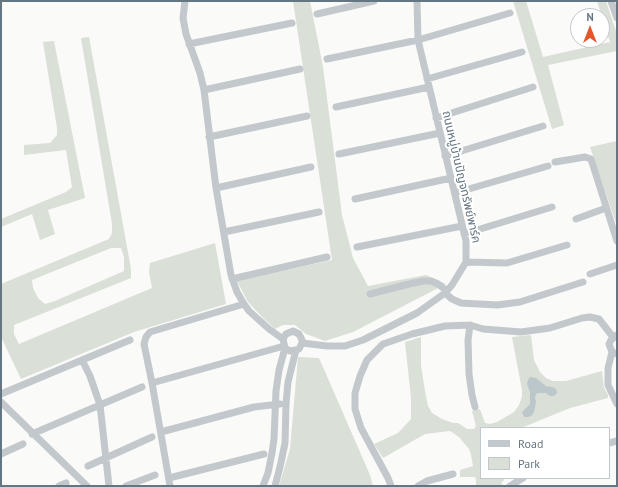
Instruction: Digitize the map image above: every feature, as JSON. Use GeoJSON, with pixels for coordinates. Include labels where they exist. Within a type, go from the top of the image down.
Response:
{"type":"FeatureCollection","features":[{"type":"Feature","properties":{"kind":"street"},"geometry":{"type":"LineString","coordinates":[[185,1],[183,18],[189,44],[200,73],[204,90],[216,188],[232,279],[237,292],[249,311],[284,344],[290,351],[299,349],[302,343],[301,336],[296,332],[289,332],[284,336],[284,344],[275,404],[276,412],[272,453],[268,473],[263,486]]}},
{"type":"Feature","properties":{"kind":"street"},"geometry":{"type":"LineString","coordinates":[[317,14],[374,1]]}},
{"type":"Feature","properties":{"kind":"street","name":"ถนนหมู่บ้านปัญจทรัพย์พาร์ค"},"geometry":{"type":"LineString","coordinates":[[302,343],[327,346],[345,346],[362,340],[417,313],[446,292],[466,262],[466,241],[426,79],[418,40],[417,1]]}},
{"type":"Feature","properties":{"kind":"street"},"geometry":{"type":"LineString","coordinates":[[611,1],[617,18]]}},
{"type":"Feature","properties":{"kind":"street"},"geometry":{"type":"LineString","coordinates":[[328,59],[418,40],[510,13]]}},
{"type":"Feature","properties":{"kind":"street"},"geometry":{"type":"LineString","coordinates":[[189,44],[292,23]]}},
{"type":"Feature","properties":{"kind":"street"},"geometry":{"type":"LineString","coordinates":[[426,79],[522,52]]}},
{"type":"Feature","properties":{"kind":"street"},"geometry":{"type":"LineString","coordinates":[[204,90],[300,69]]}},
{"type":"Feature","properties":{"kind":"street"},"geometry":{"type":"LineString","coordinates":[[336,107],[428,87]]}},
{"type":"Feature","properties":{"kind":"street"},"geometry":{"type":"LineString","coordinates":[[436,118],[533,87]]}},
{"type":"Feature","properties":{"kind":"street"},"geometry":{"type":"LineString","coordinates":[[209,137],[307,116]]}},
{"type":"Feature","properties":{"kind":"street"},"geometry":{"type":"LineString","coordinates":[[446,156],[543,126]]}},
{"type":"Feature","properties":{"kind":"street"},"geometry":{"type":"LineString","coordinates":[[339,154],[440,133]]}},
{"type":"Feature","properties":{"kind":"street"},"geometry":{"type":"LineString","coordinates":[[555,162],[585,157],[591,159],[617,241]]}},
{"type":"Feature","properties":{"kind":"street"},"geometry":{"type":"LineString","coordinates":[[455,193],[548,166]]}},
{"type":"Feature","properties":{"kind":"street"},"geometry":{"type":"LineString","coordinates":[[216,188],[310,167]]}},
{"type":"Feature","properties":{"kind":"street"},"geometry":{"type":"LineString","coordinates":[[355,199],[451,178]]}},
{"type":"Feature","properties":{"kind":"street"},"geometry":{"type":"LineString","coordinates":[[464,234],[552,207]]}},
{"type":"Feature","properties":{"kind":"street"},"geometry":{"type":"LineString","coordinates":[[576,219],[606,208]]}},
{"type":"Feature","properties":{"kind":"street"},"geometry":{"type":"LineString","coordinates":[[224,232],[319,212]]}},
{"type":"Feature","properties":{"kind":"street"},"geometry":{"type":"LineString","coordinates":[[357,247],[462,226]]}},
{"type":"Feature","properties":{"kind":"street"},"geometry":{"type":"LineString","coordinates":[[466,262],[507,263],[567,245]]}},
{"type":"Feature","properties":{"kind":"street"},"geometry":{"type":"LineString","coordinates":[[232,279],[327,257]]}},
{"type":"Feature","properties":{"kind":"street"},"geometry":{"type":"LineString","coordinates":[[590,274],[617,265]]}},
{"type":"Feature","properties":{"kind":"street"},"geometry":{"type":"LineString","coordinates":[[370,294],[405,285],[431,281],[438,284],[452,299],[461,303],[497,306],[520,302],[583,282]]}},
{"type":"Feature","properties":{"kind":"street"},"geometry":{"type":"LineString","coordinates":[[244,304],[150,332],[146,336],[144,344],[170,482],[264,454]]}},
{"type":"Feature","properties":{"kind":"street"},"geometry":{"type":"LineString","coordinates":[[391,486],[361,428],[355,409],[356,393],[360,376],[367,360],[383,344],[412,334],[445,326],[470,325],[483,329],[521,332],[550,328],[582,318],[590,317],[598,319],[615,336],[609,344],[615,353],[608,368],[608,385],[617,404]]}},
{"type":"Feature","properties":{"kind":"street"},"geometry":{"type":"LineString","coordinates":[[470,325],[468,340],[469,374],[475,407]]}},
{"type":"Feature","properties":{"kind":"street"},"geometry":{"type":"LineString","coordinates":[[1,394],[130,340]]}},
{"type":"Feature","properties":{"kind":"street"},"geometry":{"type":"LineString","coordinates":[[152,383],[284,344]]}},
{"type":"Feature","properties":{"kind":"street"},"geometry":{"type":"LineString","coordinates":[[275,486],[285,443],[288,382],[296,350]]}},
{"type":"Feature","properties":{"kind":"street"},"geometry":{"type":"LineString","coordinates":[[82,360],[90,376],[100,405],[107,457],[109,486]]}},
{"type":"Feature","properties":{"kind":"street"},"geometry":{"type":"LineString","coordinates":[[32,434],[142,387]]}},
{"type":"Feature","properties":{"kind":"street"},"geometry":{"type":"LineString","coordinates":[[1,402],[32,434],[87,486]]}},
{"type":"Feature","properties":{"kind":"street"},"geometry":{"type":"LineString","coordinates":[[161,432],[254,407],[286,404]]}},
{"type":"Feature","properties":{"kind":"street"},"geometry":{"type":"LineString","coordinates":[[276,412],[286,413]]}},
{"type":"Feature","properties":{"kind":"street"},"geometry":{"type":"LineString","coordinates":[[88,466],[152,437]]}},
{"type":"Feature","properties":{"kind":"street"},"geometry":{"type":"LineString","coordinates":[[1,454],[23,444]]}},
{"type":"Feature","properties":{"kind":"street"},"geometry":{"type":"LineString","coordinates":[[418,486],[427,481],[453,474]]}},
{"type":"Feature","properties":{"kind":"street"},"geometry":{"type":"LineString","coordinates":[[126,486],[155,476]]}},
{"type":"Feature","properties":{"kind":"street"},"geometry":{"type":"LineString","coordinates":[[507,485],[521,479]]}},
{"type":"Feature","properties":{"kind":"street"},"geometry":{"type":"LineString","coordinates":[[59,486],[66,483]]}},
{"type":"Feature","properties":{"kind":"green space"},"geometry":{"type":"Polygon","coordinates":[[[293,1],[310,1],[323,67],[342,215],[353,258],[368,286],[426,275],[446,284],[353,332],[325,341],[306,334],[295,325],[283,325],[275,329],[248,302],[237,281],[332,260],[293,1]]]}},
{"type":"Feature","properties":{"kind":"green space"},"geometry":{"type":"Polygon","coordinates":[[[513,1],[526,1],[543,57],[583,48],[610,48],[610,13],[617,34],[617,51],[548,65],[564,125],[552,129],[513,1]]]}},
{"type":"Feature","properties":{"kind":"green space"},"geometry":{"type":"Polygon","coordinates":[[[597,1],[606,1],[608,8],[599,8],[597,1]]]}},
{"type":"Feature","properties":{"kind":"green space"},"geometry":{"type":"Polygon","coordinates":[[[89,37],[131,269],[131,278],[14,325],[14,334],[19,344],[152,288],[149,272],[150,263],[215,243],[226,304],[134,332],[21,379],[1,337],[1,284],[109,239],[112,233],[112,224],[81,38],[89,37]],[[111,248],[32,280],[33,288],[38,298],[45,304],[55,301],[124,271],[124,257],[121,248],[111,248]]]}},
{"type":"Feature","properties":{"kind":"green space"},"geometry":{"type":"Polygon","coordinates":[[[54,41],[85,198],[48,210],[55,234],[40,240],[32,214],[1,227],[1,219],[66,192],[72,187],[66,150],[24,155],[24,145],[50,143],[57,135],[43,42],[54,41]]]}},
{"type":"Feature","properties":{"kind":"green space"},"geometry":{"type":"Polygon","coordinates":[[[617,141],[617,226],[590,147],[617,141]]]}},
{"type":"Feature","properties":{"kind":"green space"},"geometry":{"type":"Polygon","coordinates":[[[531,335],[534,360],[540,372],[546,378],[553,381],[566,381],[602,371],[604,388],[608,398],[570,408],[523,427],[480,427],[480,479],[504,479],[501,483],[503,486],[476,486],[475,477],[460,477],[460,470],[473,466],[471,455],[469,449],[459,437],[450,431],[425,434],[383,458],[374,444],[398,433],[411,419],[411,398],[405,342],[421,337],[421,365],[428,406],[432,413],[442,419],[453,423],[458,423],[467,429],[474,429],[476,426],[472,411],[480,409],[485,423],[490,424],[497,422],[514,412],[519,405],[522,397],[522,390],[512,337],[531,335]]]}},
{"type":"Feature","properties":{"kind":"green space"},"geometry":{"type":"Polygon","coordinates":[[[298,357],[319,358],[370,475],[373,486],[279,486],[290,449],[298,357]]]}},
{"type":"Feature","properties":{"kind":"shaded area"},"geometry":{"type":"Polygon","coordinates":[[[530,377],[536,378],[546,386],[556,389],[557,393],[554,396],[550,396],[546,393],[537,393],[535,397],[536,402],[534,412],[531,416],[524,417],[522,412],[530,404],[530,392],[527,384],[530,377]]]}}]}
